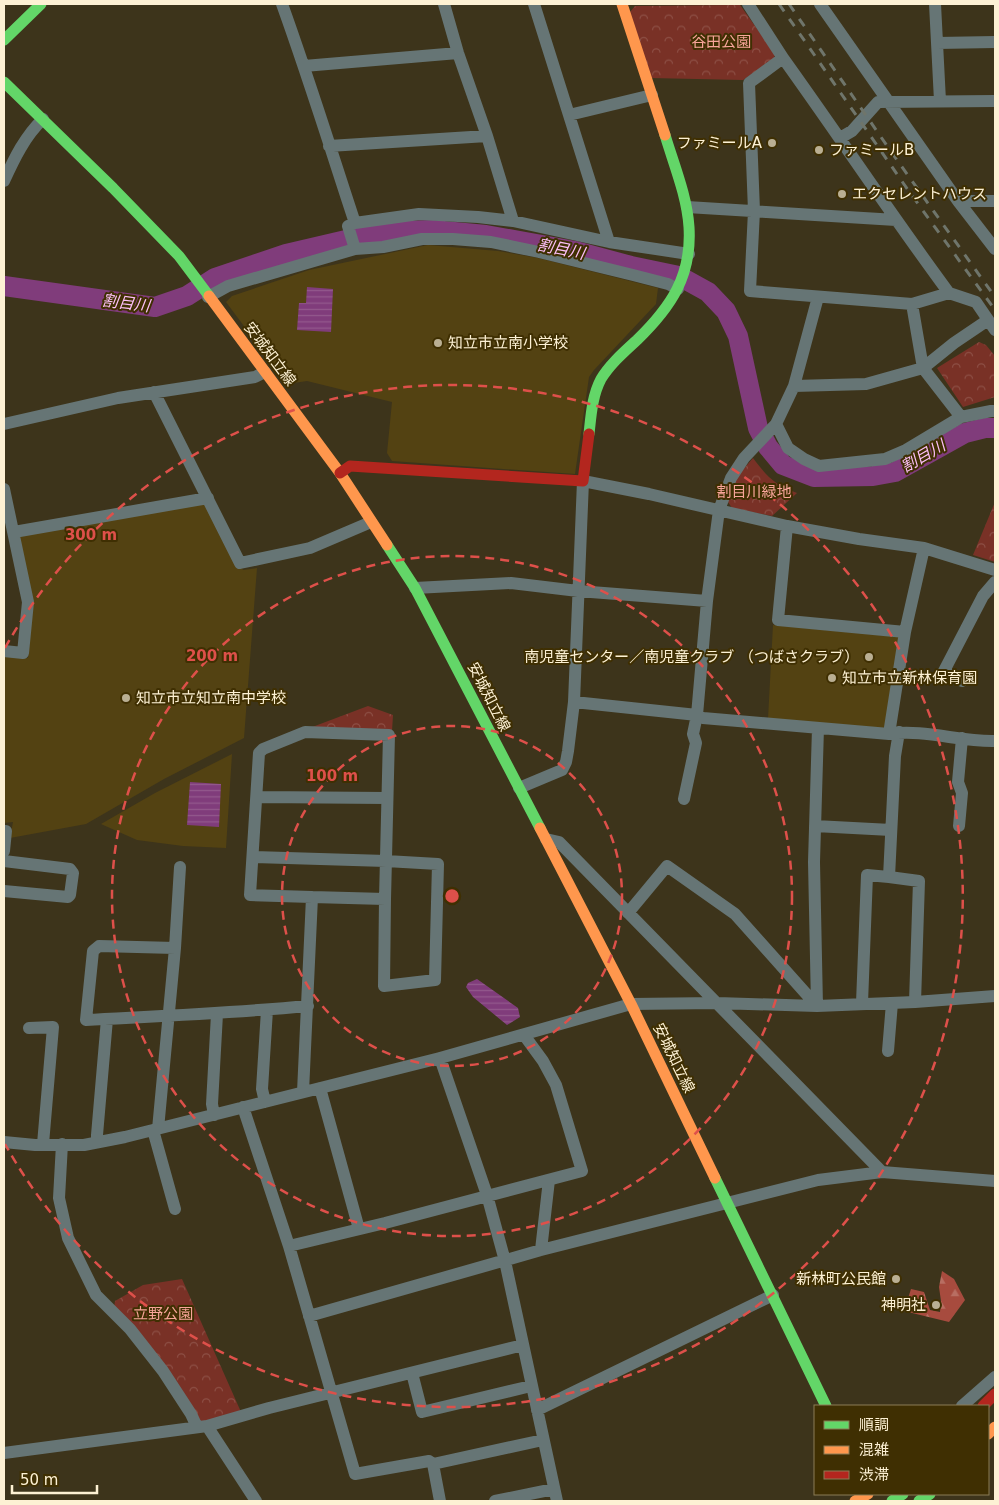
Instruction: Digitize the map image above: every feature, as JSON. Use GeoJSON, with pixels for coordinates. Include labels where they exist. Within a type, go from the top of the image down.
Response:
{"type":"FeatureCollection","features":[{"type":"Feature","properties":{"kind":"main road"},"geometry":{"type":"LineString","coordinates":[[4,40],[41,4]]}},
{"type":"Feature","properties":{"kind":"main road"},"geometry":{"type":"LineString","coordinates":[[340,473],[350,466],[583,481],[592,403],[602,377],[618,358],[656,322],[679,286],[687,268],[689,254],[690,224],[687,207],[622,4]]}},
{"type":"Feature","properties":{"kind":"main road","name":"安城知立線"},"geometry":{"type":"LineString","coordinates":[[4,82],[113,188],[179,256],[340,473],[415,588],[631,1004],[826,1405]]}},
{"type":"Feature","properties":{"kind":"main road"},"geometry":{"type":"LineString","coordinates":[[984,1405],[995,1394]]}},
{"type":"Feature","properties":{"kind":"main road"},"geometry":{"type":"LineString","coordinates":[[855,1501],[872,1498]]}},
{"type":"Feature","properties":{"kind":"street"},"geometry":{"type":"LineString","coordinates":[[282,4],[329,146],[351,225],[355,249]]}},
{"type":"Feature","properties":{"kind":"street"},"geometry":{"type":"LineString","coordinates":[[444,4],[458,54],[487,136],[513,221]]}},
{"type":"Feature","properties":{"kind":"street"},"geometry":{"type":"LineString","coordinates":[[534,4],[609,242]]}},
{"type":"Feature","properties":{"kind":"street"},"geometry":{"type":"LineString","coordinates":[[748,4],[783,58],[949,293]]}},
{"type":"Feature","properties":{"kind":"street"},"geometry":{"type":"LineString","coordinates":[[820,4],[958,202],[995,249]]}},
{"type":"Feature","properties":{"kind":"street"},"geometry":{"type":"LineString","coordinates":[[935,4],[940,100]]}},
{"type":"Feature","properties":{"kind":"street"},"geometry":{"type":"LineString","coordinates":[[937,43],[995,42]]}},
{"type":"Feature","properties":{"kind":"street"},"geometry":{"type":"LineString","coordinates":[[304,66],[458,54]]}},
{"type":"Feature","properties":{"kind":"street"},"geometry":{"type":"LineString","coordinates":[[783,58],[749,83],[754,211],[750,291],[912,304],[949,293],[976,302],[992,325],[954,343],[923,368],[866,384],[794,386]]}},
{"type":"Feature","properties":{"kind":"street"},"geometry":{"type":"LineString","coordinates":[[569,115],[652,95]]}},
{"type":"Feature","properties":{"kind":"street"},"geometry":{"type":"LineString","coordinates":[[840,138],[852,131],[878,102],[995,101]]}},
{"type":"Feature","properties":{"kind":"street"},"geometry":{"type":"LineString","coordinates":[[4,181],[17,153],[33,128],[43,119]]}},
{"type":"Feature","properties":{"kind":"street"},"geometry":{"type":"LineString","coordinates":[[329,146],[487,136]]}},
{"type":"Feature","properties":{"kind":"street"},"geometry":{"type":"LineString","coordinates":[[958,202],[995,202]]}},
{"type":"Feature","properties":{"kind":"street"},"geometry":{"type":"LineString","coordinates":[[687,207],[896,220]]}},
{"type":"Feature","properties":{"kind":"street"},"geometry":{"type":"LineString","coordinates":[[351,225],[419,214],[478,217],[513,221],[609,242],[689,254]]}},
{"type":"Feature","properties":{"kind":"street"},"geometry":{"type":"LineString","coordinates":[[208,297],[228,286],[355,249],[422,239],[491,242],[679,286]]}},
{"type":"Feature","properties":{"kind":"street"},"geometry":{"type":"LineString","coordinates":[[684,799],[696,743],[693,734],[697,715],[707,602],[719,510],[730,478],[744,458],[774,426],[794,386],[818,297]]}},
{"type":"Feature","properties":{"kind":"street"},"geometry":{"type":"LineString","coordinates":[[912,304],[923,368],[961,418]]}},
{"type":"Feature","properties":{"kind":"street"},"geometry":{"type":"LineString","coordinates":[[4,424],[118,398],[255,377],[265,372]]}},
{"type":"Feature","properties":{"kind":"street"},"geometry":{"type":"LineString","coordinates":[[154,392],[240,563],[310,548],[371,522]]}},
{"type":"Feature","properties":{"kind":"street"},"geometry":{"type":"LineString","coordinates":[[774,426],[788,448],[804,459],[820,466],[885,459],[906,450],[961,418],[995,411]]}},
{"type":"Feature","properties":{"kind":"street"},"geometry":{"type":"LineString","coordinates":[[519,788],[555,774],[562,770],[566,762],[574,702],[583,481],[649,494],[787,526],[924,548],[995,570]]}},
{"type":"Feature","properties":{"kind":"street"},"geometry":{"type":"LineString","coordinates":[[4,489],[28,602],[23,653],[4,651]]}},
{"type":"Feature","properties":{"kind":"street"},"geometry":{"type":"LineString","coordinates":[[14,532],[208,498]]}},
{"type":"Feature","properties":{"kind":"street"},"geometry":{"type":"LineString","coordinates":[[787,526],[778,620],[905,632]]}},
{"type":"Feature","properties":{"kind":"street"},"geometry":{"type":"LineString","coordinates":[[888,877],[896,756],[894,733],[905,632],[924,548]]}},
{"type":"Feature","properties":{"kind":"street"},"geometry":{"type":"LineString","coordinates":[[962,681],[944,671],[983,596],[995,582]]}},
{"type":"Feature","properties":{"kind":"street"},"geometry":{"type":"LineString","coordinates":[[415,588],[511,583],[707,602]]}},
{"type":"Feature","properties":{"kind":"street"},"geometry":{"type":"LineString","coordinates":[[574,702],[697,715],[703,718],[818,728],[938,734],[995,741]]}},
{"type":"Feature","properties":{"kind":"street"},"geometry":{"type":"LineString","coordinates":[[817,1006],[814,862],[818,728]]}},
{"type":"Feature","properties":{"kind":"street"},"geometry":{"type":"LineString","coordinates":[[252,857],[386,861],[438,864],[435,980],[384,986],[385,899],[386,861],[387,798],[389,735],[305,732],[263,749],[259,753],[257,797],[252,857],[250,895],[385,899]]}},
{"type":"Feature","properties":{"kind":"street"},"geometry":{"type":"LineString","coordinates":[[959,826],[962,793],[958,782],[962,738]]}},
{"type":"Feature","properties":{"kind":"street"},"geometry":{"type":"LineString","coordinates":[[257,797],[387,798]]}},
{"type":"Feature","properties":{"kind":"street"},"geometry":{"type":"LineString","coordinates":[[815,826],[891,830]]}},
{"type":"Feature","properties":{"kind":"street"},"geometry":{"type":"LineString","coordinates":[[4,832],[6,831],[4,851]]}},
{"type":"Feature","properties":{"kind":"street"},"geometry":{"type":"LineString","coordinates":[[546,839],[559,842],[882,1172]]}},
{"type":"Feature","properties":{"kind":"street"},"geometry":{"type":"LineString","coordinates":[[4,861],[70,869],[73,873],[68,898],[4,891]]}},
{"type":"Feature","properties":{"kind":"street"},"geometry":{"type":"LineString","coordinates":[[628,913],[667,866],[734,914],[817,1006]]}},
{"type":"Feature","properties":{"kind":"street"},"geometry":{"type":"LineString","coordinates":[[175,1209],[155,1129],[175,948],[180,867]]}},
{"type":"Feature","properties":{"kind":"street"},"geometry":{"type":"LineString","coordinates":[[862,1003],[867,875],[919,880],[915,1002]]}},
{"type":"Feature","properties":{"kind":"street"},"geometry":{"type":"LineString","coordinates":[[303,1092],[312,897]]}},
{"type":"Feature","properties":{"kind":"street"},"geometry":{"type":"LineString","coordinates":[[175,948],[99,946],[92,952],[86,1020],[217,1014],[308,1006]]}},
{"type":"Feature","properties":{"kind":"street"},"geometry":{"type":"LineString","coordinates":[[4,1142],[84,1145],[98,1142],[440,1058],[631,1004],[717,1003],[817,1006],[915,1002],[995,996]]}},
{"type":"Feature","properties":{"kind":"street"},"geometry":{"type":"LineString","coordinates":[[888,1051],[892,1003]]}},
{"type":"Feature","properties":{"kind":"street"},"geometry":{"type":"LineString","coordinates":[[265,1102],[262,1089],[267,1010]]}},
{"type":"Feature","properties":{"kind":"street"},"geometry":{"type":"LineString","coordinates":[[214,1115],[212,1104],[217,1014]]}},
{"type":"Feature","properties":{"kind":"street"},"geometry":{"type":"LineString","coordinates":[[98,1142],[97,1135],[107,1019]]}},
{"type":"Feature","properties":{"kind":"street"},"geometry":{"type":"LineString","coordinates":[[29,1028],[53,1027],[43,1144]]}},
{"type":"Feature","properties":{"kind":"street"},"geometry":{"type":"LineString","coordinates":[[289,1246],[582,1171],[556,1085],[543,1061],[524,1035]]}},
{"type":"Feature","properties":{"kind":"street"},"geometry":{"type":"LineString","coordinates":[[440,1058],[487,1195],[505,1261],[556,1495],[495,1501]]}},
{"type":"Feature","properties":{"kind":"street"},"geometry":{"type":"LineString","coordinates":[[320,1088],[358,1229]]}},
{"type":"Feature","properties":{"kind":"street"},"geometry":{"type":"LineString","coordinates":[[243,1107],[289,1246],[355,1474],[429,1461],[433,1464],[543,1440]]}},
{"type":"Feature","properties":{"kind":"street"},"geometry":{"type":"LineString","coordinates":[[62,1144],[59,1198],[68,1238],[96,1295],[130,1329],[163,1371],[191,1414],[202,1426],[256,1501]]}},
{"type":"Feature","properties":{"kind":"street"},"geometry":{"type":"LineString","coordinates":[[309,1316],[540,1250],[818,1180],[882,1172],[995,1181]]}},
{"type":"Feature","properties":{"kind":"street"},"geometry":{"type":"LineString","coordinates":[[540,1250],[549,1180]]}},
{"type":"Feature","properties":{"kind":"street"},"geometry":{"type":"LineString","coordinates":[[537,1410],[773,1296]]}},
{"type":"Feature","properties":{"kind":"street"},"geometry":{"type":"LineString","coordinates":[[4,1452],[202,1426],[523,1345]]}},
{"type":"Feature","properties":{"kind":"street"},"geometry":{"type":"LineString","coordinates":[[412,1373],[422,1412],[531,1386]]}},
{"type":"Feature","properties":{"kind":"street"},"geometry":{"type":"LineString","coordinates":[[963,1405],[995,1377]]}},
{"type":"Feature","properties":{"kind":"street"},"geometry":{"type":"LineString","coordinates":[[433,1464],[440,1501]]}},
{"type":"Feature","properties":{"kind":"shaded area","name":"知立市立南小学校"},"geometry":{"type":"Polygon","coordinates":[[[428,245],[498,251],[538,258],[658,288],[656,304],[589,377],[575,474],[392,461],[387,453],[392,402],[307,381],[287,384],[226,302],[232,296],[309,270],[428,245]]]}},
{"type":"Feature","properties":{"kind":"shaded area"},"geometry":{"type":"Polygon","coordinates":[[[307,287],[333,289],[331,332],[297,330],[299,303],[306,303],[307,287]]]}},
{"type":"Feature","properties":{"kind":"shaded area","name":"知立市立知立南中学校"},"geometry":{"type":"Polygon","coordinates":[[[206,503],[243,570],[257,568],[244,738],[164,779],[86,824],[10,838],[13,822],[4,823],[4,656],[28,658],[33,599],[18,535],[206,503]]]}},
{"type":"Feature","properties":{"kind":"shaded area","name":"知立市立新林保育園"},"geometry":{"type":"Polygon","coordinates":[[[773,625],[899,637],[887,725],[883,728],[768,719],[773,625]]]}},
{"type":"Feature","properties":{"kind":"shaded area"},"geometry":{"type":"Polygon","coordinates":[[[232,754],[226,848],[183,846],[137,840],[101,824],[155,793],[232,754]]]}},
{"type":"Feature","properties":{"kind":"shaded area"},"geometry":{"type":"Polygon","coordinates":[[[190,782],[221,784],[219,827],[187,825],[190,782]]]}},
{"type":"Feature","properties":{"kind":"shaded area"},"geometry":{"type":"Polygon","coordinates":[[[477,979],[518,1008],[520,1017],[507,1025],[473,997],[466,987],[468,983],[477,979]]]}},
{"type":"Feature","properties":{"kind":"green space","name":"谷田公園"},"geometry":{"type":"Polygon","coordinates":[[[740,5],[775,54],[774,59],[743,80],[651,78],[630,12],[635,6],[740,5]]]}},
{"type":"Feature","properties":{"kind":"green space"},"geometry":{"type":"Polygon","coordinates":[[[979,342],[986,345],[995,356],[995,397],[963,407],[937,368],[979,342]]]}},
{"type":"Feature","properties":{"kind":"green space","name":"割目川緑地"},"geometry":{"type":"Polygon","coordinates":[[[753,458],[772,480],[797,493],[772,516],[732,508],[728,502],[736,478],[753,458]]]}},
{"type":"Feature","properties":{"kind":"green space"},"geometry":{"type":"Polygon","coordinates":[[[995,502],[995,562],[973,555],[995,502]]]}},
{"type":"Feature","properties":{"kind":"green space"},"geometry":{"type":"Polygon","coordinates":[[[368,706],[393,715],[392,731],[307,729],[368,706]]]}},
{"type":"Feature","properties":{"kind":"green space"},"geometry":{"type":"Polygon","coordinates":[[[942,1271],[954,1279],[965,1300],[949,1322],[904,1311],[911,1289],[924,1292],[930,1310],[940,1312],[939,1287],[942,1271]]]}},
{"type":"Feature","properties":{"kind":"green space","name":"立野公園"},"geometry":{"type":"Polygon","coordinates":[[[182,1279],[241,1412],[199,1424],[114,1308],[115,1301],[143,1285],[182,1279]]]}},
{"type":"Feature","properties":{"kind":"waterway","name":"割目川"},"geometry":{"type":"LineString","coordinates":[[4,286],[155,307],[187,296],[215,278],[286,254],[346,240],[396,231],[433,230],[486,235],[575,251],[679,276],[708,292],[726,311],[738,336],[758,428],[768,447],[783,465],[814,477],[873,476],[895,472],[965,433],[985,428],[995,428]]}},
{"type":"Feature","properties":{"kind":"railway"},"geometry":{"type":"LineString","coordinates":[[779,4],[908,190],[995,310]]}},
{"type":"Feature","properties":{"kind":"railway"},"geometry":{"type":"LineString","coordinates":[[789,4],[995,297]]}},
{"type":"Feature","properties":{"kind":"traffic: fast"},"geometry":{"type":"LineString","coordinates":[[4,40],[41,4]]}},
{"type":"Feature","properties":{"kind":"traffic: fast"},"geometry":{"type":"LineString","coordinates":[[4,82],[113,188],[179,256],[209,296]]}},
{"type":"Feature","properties":{"kind":"traffic: fast"},"geometry":{"type":"LineString","coordinates":[[589,434],[594,399],[601,379],[613,363],[649,328],[669,303],[677,290],[687,261],[689,245],[688,215],[683,192],[665,135]]}},
{"type":"Feature","properties":{"kind":"traffic: fast"},"geometry":{"type":"LineString","coordinates":[[387,545],[415,588],[540,828]]}},
{"type":"Feature","properties":{"kind":"traffic: fast"},"geometry":{"type":"LineString","coordinates":[[715,1178],[826,1405]]}},
{"type":"Feature","properties":{"kind":"traffic: fast"},"geometry":{"type":"LineString","coordinates":[[892,1501],[901,1495]]}},
{"type":"Feature","properties":{"kind":"traffic: fast"},"geometry":{"type":"LineString","coordinates":[[919,1501],[928,1495]]}},
{"type":"Feature","properties":{"kind":"traffic: slow"},"geometry":{"type":"LineString","coordinates":[[622,4],[665,135]]}},
{"type":"Feature","properties":{"kind":"traffic: slow"},"geometry":{"type":"LineString","coordinates":[[209,296],[340,473],[387,545]]}},
{"type":"Feature","properties":{"kind":"traffic: slow"},"geometry":{"type":"LineString","coordinates":[[540,828],[631,1004],[715,1178]]}},
{"type":"Feature","properties":{"kind":"traffic: slow"},"geometry":{"type":"LineString","coordinates":[[989,1433],[995,1427]]}},
{"type":"Feature","properties":{"kind":"traffic: slow"},"geometry":{"type":"LineString","coordinates":[[855,1501],[866,1495]]}},
{"type":"Feature","properties":{"kind":"traffic: jam"},"geometry":{"type":"LineString","coordinates":[[340,473],[350,466],[583,481],[589,434]]}},
{"type":"Feature","properties":{"kind":"traffic: jam"},"geometry":{"type":"LineString","coordinates":[[984,1405],[995,1394]]}},
{"type":"Feature","properties":{"kind":"place","name":"ファミールA"},"geometry":{"type":"Point","coordinates":[772,143]}},
{"type":"Feature","properties":{"kind":"place","name":"ファミールB"},"geometry":{"type":"Point","coordinates":[819,150]}},
{"type":"Feature","properties":{"kind":"place","name":"エクセレントハウス"},"geometry":{"type":"Point","coordinates":[842,194]}},
{"type":"Feature","properties":{"kind":"place","name":"知立市立南小学校"},"geometry":{"type":"Point","coordinates":[438,343]}},
{"type":"Feature","properties":{"kind":"place","name":"南児童センター／南児童クラブ （つばさクラブ）"},"geometry":{"type":"Point","coordinates":[869,657]}},
{"type":"Feature","properties":{"kind":"place","name":"知立市立新林保育園"},"geometry":{"type":"Point","coordinates":[832,678]}},
{"type":"Feature","properties":{"kind":"place","name":"知立市立知立南中学校"},"geometry":{"type":"Point","coordinates":[126,698]}},
{"type":"Feature","properties":{"kind":"place","name":"新林町公民館"},"geometry":{"type":"Point","coordinates":[896,1279]}},
{"type":"Feature","properties":{"kind":"place","name":"神明社"},"geometry":{"type":"Point","coordinates":[936,1305]}}]}
